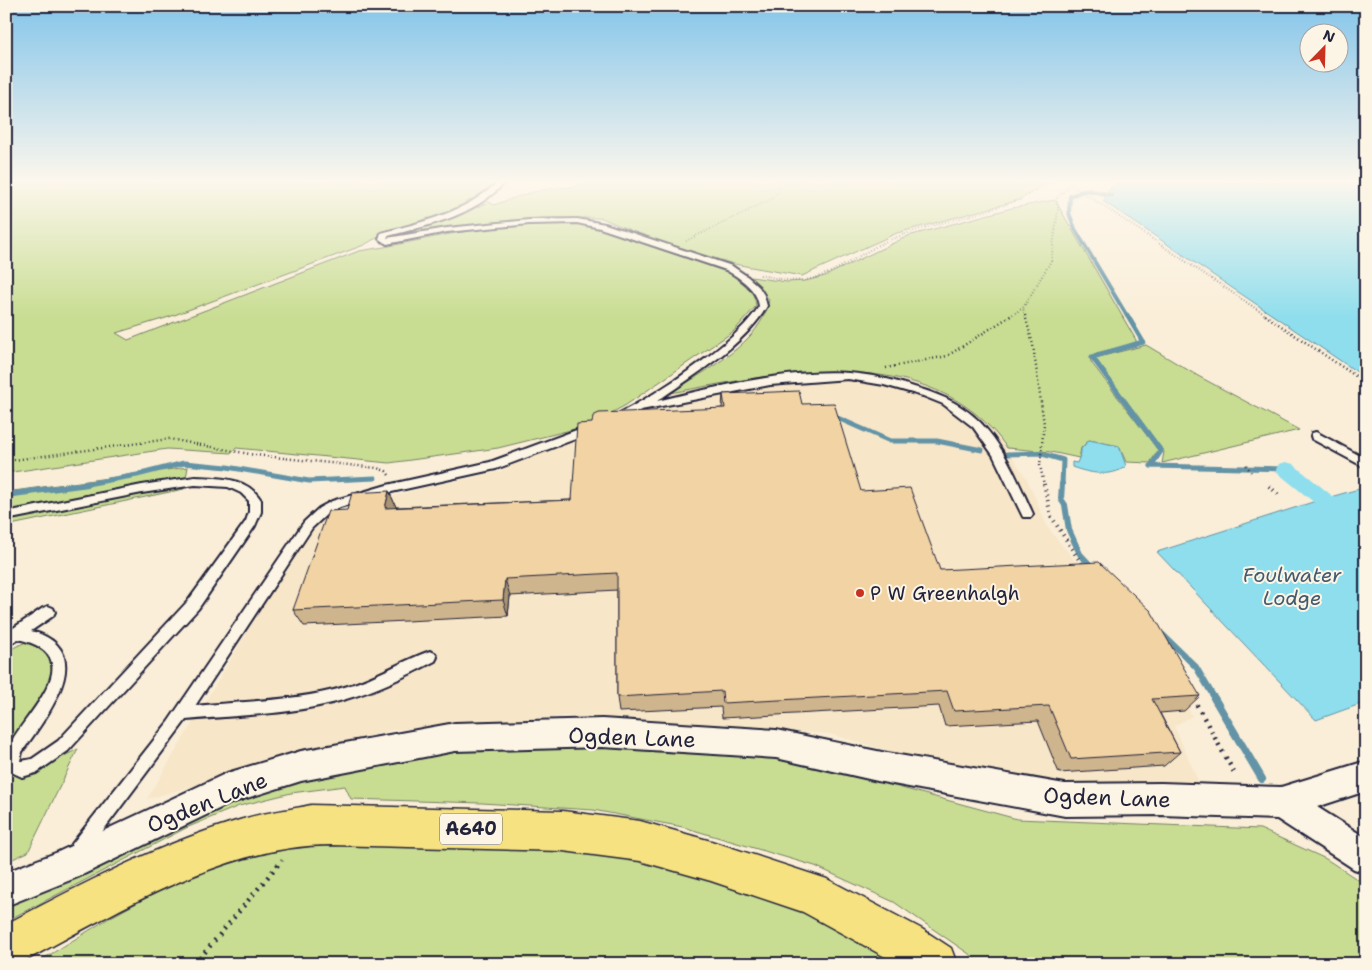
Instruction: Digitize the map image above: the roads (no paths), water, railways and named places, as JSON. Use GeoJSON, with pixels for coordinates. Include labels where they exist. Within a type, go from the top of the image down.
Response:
{"type":"FeatureCollection","features":[{"type":"Feature","properties":{"kind":"main road","name":"A640"},"geometry":{"type":"LineString","coordinates":[[6,948],[109,893],[195,855],[244,838],[300,827],[331,825],[563,831],[640,841],[711,861],[812,894],[907,944],[935,964]]}},
{"type":"Feature","properties":{"kind":"street","name":"Ogden Lane"},"geometry":{"type":"LineString","coordinates":[[6,889],[66,865],[228,789],[301,766],[455,737],[602,734],[776,744],[882,767],[1065,800],[1161,799],[1281,803]]}},
{"type":"Feature","properties":{"kind":"street"},"geometry":{"type":"LineString","coordinates":[[1281,803],[1366,776]]}},
{"type":"Feature","properties":{"kind":"street"},"geometry":{"type":"LineString","coordinates":[[1281,803],[1366,857]]}},
{"type":"Feature","properties":{"kind":"lane"},"geometry":{"type":"LineString","coordinates":[[409,227],[384,235],[383,239],[387,242],[447,230],[482,227]]}},
{"type":"Feature","properties":{"kind":"lane"},"geometry":{"type":"LineString","coordinates":[[66,865],[182,714],[308,525],[323,511],[336,504],[395,487],[492,466],[620,418],[714,355],[750,326],[760,315],[763,306],[761,296],[740,274],[718,264],[604,227]]}},
{"type":"Feature","properties":{"kind":"lane"},"geometry":{"type":"LineString","coordinates":[[636,408],[736,387],[790,379],[850,376],[906,388],[948,402],[978,426],[1000,459],[1026,514]]}},
{"type":"Feature","properties":{"kind":"lane"},"geometry":{"type":"LineString","coordinates":[[1316,436],[1366,464]]}},
{"type":"Feature","properties":{"kind":"lane"},"geometry":{"type":"LineString","coordinates":[[6,516],[142,489],[195,481],[229,483],[245,490],[255,500],[255,512],[251,523],[193,605],[63,746],[36,766],[22,769],[12,765],[15,749],[50,698],[58,676],[59,661],[53,648],[33,637],[11,636]]}},
{"type":"Feature","properties":{"kind":"lane"},"geometry":{"type":"LineString","coordinates":[[11,636],[48,612]]}},
{"type":"Feature","properties":{"kind":"lane"},"geometry":{"type":"LineString","coordinates":[[182,714],[304,702],[346,692],[411,667],[430,657]]}},
{"type":"Feature","properties":{"kind":"water"},"geometry":{"type":"Polygon","coordinates":[[[1142,227],[1366,227],[1366,378],[1142,227]]]}},
{"type":"Feature","properties":{"kind":"water"},"geometry":{"type":"Polygon","coordinates":[[[1089,440],[1119,446],[1126,466],[1120,470],[1107,473],[1085,471],[1072,467],[1072,462],[1077,463],[1081,449],[1089,440]]]}},
{"type":"Feature","properties":{"kind":"water","name":"Foulwater Lodge"},"geometry":{"type":"Polygon","coordinates":[[[1366,487],[1366,702],[1316,720],[1157,552],[1366,487]]]}},
{"type":"Feature","properties":{"kind":"waterway"},"geometry":{"type":"LineString","coordinates":[[1074,227],[1127,316]]}},
{"type":"Feature","properties":{"kind":"waterway"},"geometry":{"type":"LineString","coordinates":[[1127,315],[1143,342],[1092,357],[1161,451],[1151,466],[1286,469]]}},
{"type":"Feature","properties":{"kind":"waterway"},"geometry":{"type":"LineString","coordinates":[[833,416],[890,441],[937,441],[982,450]]}},
{"type":"Feature","properties":{"kind":"waterway"},"geometry":{"type":"LineString","coordinates":[[1007,454],[1039,453],[1063,460],[1062,485]]}},
{"type":"Feature","properties":{"kind":"waterway"},"geometry":{"type":"LineString","coordinates":[[82,485],[137,475],[184,463],[227,467],[309,481],[375,478]]}},
{"type":"Feature","properties":{"kind":"waterway"},"geometry":{"type":"LineString","coordinates":[[1286,469],[1323,499]]}},
{"type":"Feature","properties":{"kind":"waterway"},"geometry":{"type":"LineString","coordinates":[[82,485],[88,484]]}},
{"type":"Feature","properties":{"kind":"waterway"},"geometry":{"type":"LineString","coordinates":[[1062,484],[1061,499],[1065,505],[1069,530],[1080,554],[1093,568]]}},
{"type":"Feature","properties":{"kind":"waterway"},"geometry":{"type":"LineString","coordinates":[[6,495],[82,485]]}},
{"type":"Feature","properties":{"kind":"waterway"},"geometry":{"type":"LineString","coordinates":[[1163,635],[1196,667],[1215,699]]}},
{"type":"Feature","properties":{"kind":"waterway"},"geometry":{"type":"LineString","coordinates":[[1214,698],[1262,779]]}},
{"type":"Feature","properties":{"kind":"place","name":"P W Greenhalgh"},"geometry":{"type":"Point","coordinates":[860,593]}}]}
